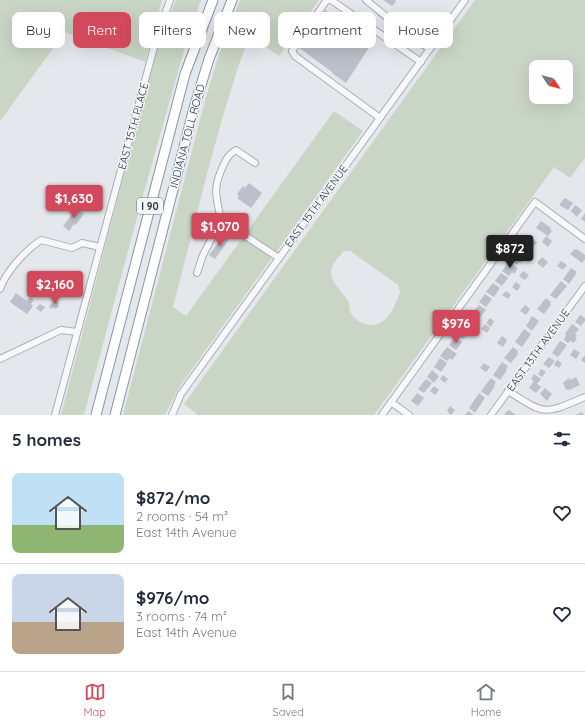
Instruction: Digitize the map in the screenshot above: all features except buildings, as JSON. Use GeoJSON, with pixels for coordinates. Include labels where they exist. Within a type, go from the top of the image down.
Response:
{"type":"FeatureCollection","features":[{"type":"Feature","properties":{"kind":"highway","name":"INDIANA TOLL ROAD"},"geometry":{"type":"LineString","coordinates":[[96,415],[185,74],[213,0]]}},
{"type":"Feature","properties":{"kind":"highway","name":"INDIANA TOLL ROAD"},"geometry":{"type":"LineString","coordinates":[[115,415],[194,108],[209,58],[232,0]]}},
{"type":"Feature","properties":{"kind":"street","name":"EAST 15TH PLACE"},"geometry":{"type":"LineString","coordinates":[[55,415],[157,36],[170,0]]}},
{"type":"Feature","properties":{"kind":"street"},"geometry":{"type":"LineString","coordinates":[[380,118],[295,56],[292,51],[326,1],[329,0],[421,62]]}},
{"type":"Feature","properties":{"kind":"street"},"geometry":{"type":"LineString","coordinates":[[366,0],[394,21],[405,32],[430,49]]}},
{"type":"Feature","properties":{"kind":"street","name":"EAST 15TH AVENUE"},"geometry":{"type":"LineString","coordinates":[[172,415],[181,394],[421,62],[464,0]]}},
{"type":"Feature","properties":{"kind":"street"},"geometry":{"type":"LineString","coordinates":[[197,273],[203,255],[222,220],[215,187],[229,154],[236,150],[255,162]]}},
{"type":"Feature","properties":{"kind":"street"},"geometry":{"type":"LineString","coordinates":[[382,415],[535,202],[585,240]]}},
{"type":"Feature","properties":{"kind":"street"},"geometry":{"type":"LineString","coordinates":[[222,220],[279,258]]}},
{"type":"Feature","properties":{"kind":"street"},"geometry":{"type":"LineString","coordinates":[[0,289],[12,268],[32,246],[42,240],[72,248],[82,243],[100,247]]}},
{"type":"Feature","properties":{"kind":"street","name":"EAST 13TH AVENUE"},"geometry":{"type":"LineString","coordinates":[[490,415],[585,286]]}},
{"type":"Feature","properties":{"kind":"street"},"geometry":{"type":"LineString","coordinates":[[0,359],[60,330],[77,332]]}},
{"type":"Feature","properties":{"kind":"street"},"geometry":{"type":"LineString","coordinates":[[508,391],[533,409],[543,412],[556,410],[585,397]]}},
{"type":"Feature","properties":{"kind":"street"},"geometry":{"type":"LineString","coordinates":[[391,402],[409,415]]}},
{"type":"Feature","properties":{"kind":"green space"},"geometry":{"type":"Polygon","coordinates":[[[0,0],[162,0],[159,12],[139,12],[139,48],[149,48],[145,62],[108,48],[131,48],[131,12],[73,12],[73,35],[65,32],[65,12],[12,12],[12,48],[53,48],[0,121],[0,0]]]}},
{"type":"Feature","properties":{"kind":"green space"},"geometry":{"type":"Polygon","coordinates":[[[176,0],[201,0],[197,12],[171,12],[176,0]]]}},
{"type":"Feature","properties":{"kind":"green space"},"geometry":{"type":"Polygon","coordinates":[[[240,0],[319,0],[310,12],[278,12],[278,48],[285,48],[279,56],[267,48],[270,48],[270,12],[235,12],[240,0]]]}},
{"type":"Feature","properties":{"kind":"green space"},"geometry":{"type":"Polygon","coordinates":[[[475,0],[585,0],[585,158],[570,178],[554,167],[374,415],[198,415],[184,404],[440,48],[453,48],[453,31],[475,0]],[[344,251],[332,266],[331,272],[333,280],[348,301],[350,312],[356,320],[370,325],[382,322],[391,312],[398,299],[400,292],[398,285],[350,251],[344,251]]]}},
{"type":"Feature","properties":{"kind":"green space"},"geometry":{"type":"Polygon","coordinates":[[[157,48],[185,48],[140,206],[84,415],[61,415],[157,48]]]}},
{"type":"Feature","properties":{"kind":"green space"},"geometry":{"type":"Polygon","coordinates":[[[221,48],[245,48],[217,136],[173,307],[186,316],[334,111],[363,131],[180,386],[165,415],[123,415],[206,97],[221,48]]]}}]}
